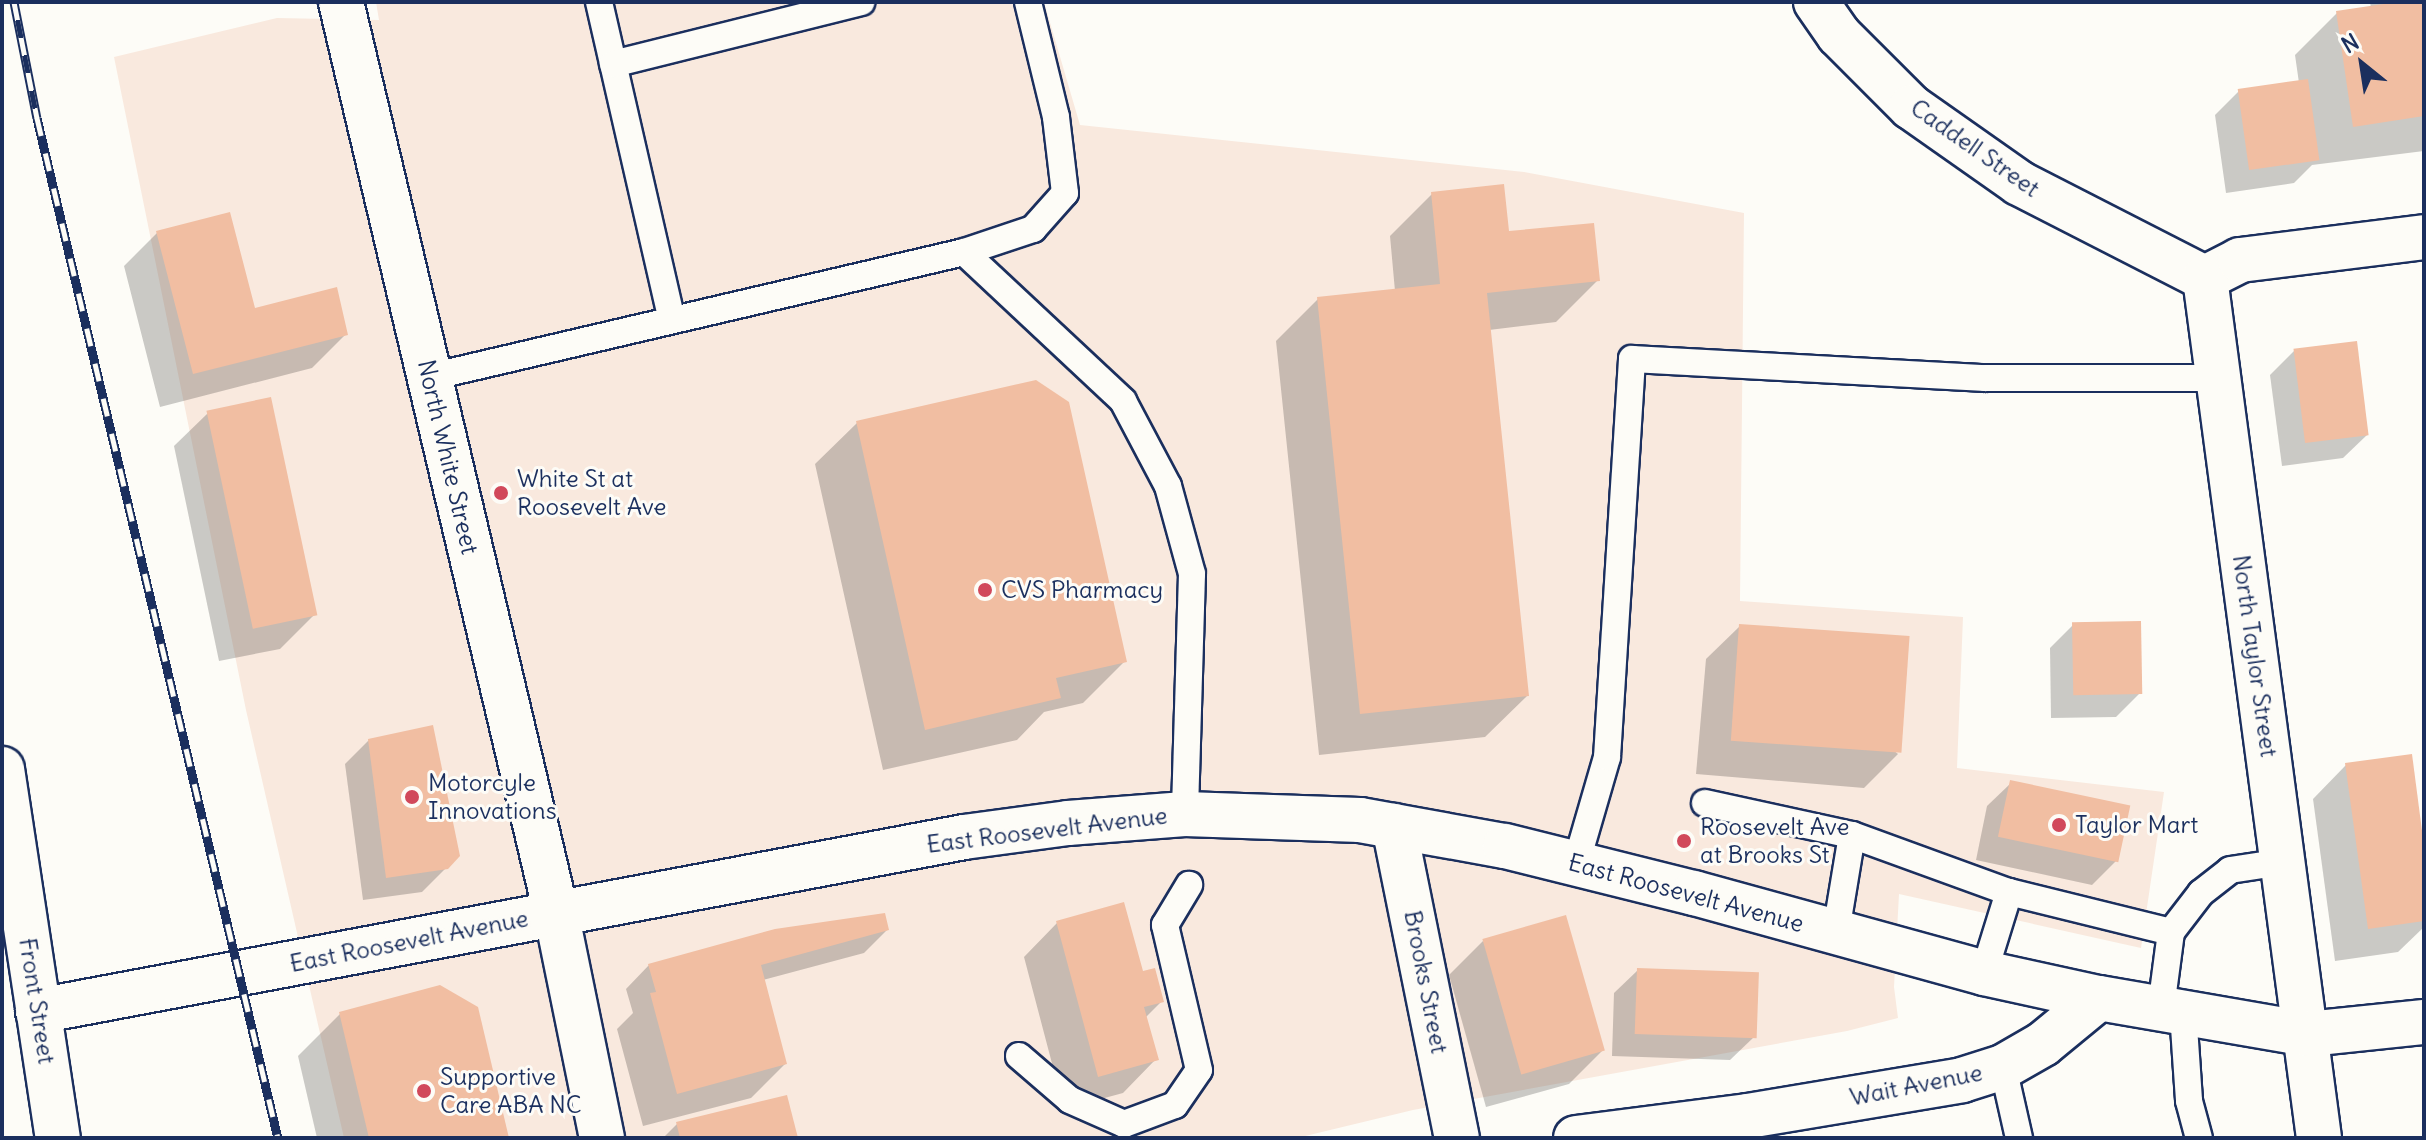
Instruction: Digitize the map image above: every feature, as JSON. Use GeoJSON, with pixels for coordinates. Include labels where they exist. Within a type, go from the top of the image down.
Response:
{"type":"FeatureCollection","features":[{"type":"Feature","properties":{"kind":"main road","name":"North White Street"},"geometry":{"type":"LineString","coordinates":[[341,2],[556,912],[602,1138]]}},
{"type":"Feature","properties":{"kind":"main road","name":"Caddell Street"},"geometry":{"type":"LineString","coordinates":[[1816,2],[1839,35],[1911,107],[2019,183],[2205,278]]}},
{"type":"Feature","properties":{"kind":"main road"},"geometry":{"type":"LineString","coordinates":[[2205,278],[2240,260],[2424,237]]}},
{"type":"Feature","properties":{"kind":"main road","name":"North Taylor Street"},"geometry":{"type":"LineString","coordinates":[[2205,278],[2282,862],[2308,1034],[2319,1138]]}},
{"type":"Feature","properties":{"kind":"main road","name":"Front Street"},"geometry":{"type":"LineString","coordinates":[[2,769],[58,1138]]}},
{"type":"Feature","properties":{"kind":"main road","name":"East Roosevelt Avenue"},"geometry":{"type":"LineString","coordinates":[[38,1011],[964,837],[1068,823],[1185,814],[1360,820],[1394,826],[1576,864],[1984,973],[2099,998]]}},
{"type":"Feature","properties":{"kind":"main road","name":"Brooks Street"},"geometry":{"type":"LineString","coordinates":[[1394,826],[1457,1138]]}},
{"type":"Feature","properties":{"kind":"main road"},"geometry":{"type":"LineString","coordinates":[[2099,998],[2308,1034],[2424,1022]]}},
{"type":"Feature","properties":{"kind":"main road","name":"Wait Avenue"},"geometry":{"type":"LineString","coordinates":[[1576,1138],[1752,1127],[1962,1080],[2003,1067],[2043,1044],[2099,998]]}},
{"type":"Feature","properties":{"kind":"lane"},"geometry":{"type":"LineString","coordinates":[[599,2],[672,320]]}},
{"type":"Feature","properties":{"kind":"lane"},"geometry":{"type":"LineString","coordinates":[[613,64],[861,2]]}},
{"type":"Feature","properties":{"kind":"lane"},"geometry":{"type":"LineString","coordinates":[[430,377],[964,252],[1033,229],[1065,193],[1056,117],[1028,2]]}},
{"type":"Feature","properties":{"kind":"lane"},"geometry":{"type":"LineString","coordinates":[[964,252],[1123,401],[1168,486],[1192,574],[1185,814]]}},
{"type":"Feature","properties":{"kind":"lane"},"geometry":{"type":"LineString","coordinates":[[1576,864],[1607,757],[1632,359],[1985,378],[2218,378]]}},
{"type":"Feature","properties":{"kind":"lane"},"geometry":{"type":"LineString","coordinates":[[1705,803],[1852,835],[2009,892],[2171,932]]}},
{"type":"Feature","properties":{"kind":"lane"},"geometry":{"type":"LineString","coordinates":[[1836,932],[1852,835]]}},
{"type":"Feature","properties":{"kind":"lane"},"geometry":{"type":"LineString","coordinates":[[2199,1138],[2172,1010],[2171,932],[2201,893],[2230,870],[2282,862]]}},
{"type":"Feature","properties":{"kind":"lane"},"geometry":{"type":"LineString","coordinates":[[1019,1056],[1070,1100],[1124,1124],[1175,1105],[1199,1070],[1165,925],[1189,885]]}},
{"type":"Feature","properties":{"kind":"lane"},"geometry":{"type":"LineString","coordinates":[[1984,973],[2009,892]]}},
{"type":"Feature","properties":{"kind":"lane"},"geometry":{"type":"LineString","coordinates":[[2003,1067],[2019,1138]]}},
{"type":"Feature","properties":{"kind":"shaded area"},"geometry":{"type":"Polygon","coordinates":[[[376,2],[1044,2],[1080,125],[1524,172],[1744,213],[1740,601],[1963,617],[1957,768],[2164,792],[2141,948],[1899,894],[1894,987],[1898,1018],[1847,1031],[1413,1110],[1297,1138],[344,1138],[246,710],[114,57],[277,18],[379,20],[376,2]]]}},
{"type":"Feature","properties":{"kind":"building"},"geometry":{"type":"Polygon","coordinates":[[[2397,2],[2424,2],[2424,116],[2353,127],[2336,11],[2397,2]]]}},
{"type":"Feature","properties":{"kind":"building"},"geometry":{"type":"Polygon","coordinates":[[[2308,79],[2319,160],[2249,170],[2238,89],[2308,79]]]}},
{"type":"Feature","properties":{"kind":"building"},"geometry":{"type":"Polygon","coordinates":[[[1504,184],[1509,231],[1594,223],[1600,281],[1487,293],[1529,696],[1360,714],[1317,297],[1440,284],[1431,192],[1504,184]]]}},
{"type":"Feature","properties":{"kind":"building"},"geometry":{"type":"Polygon","coordinates":[[[230,212],[255,308],[337,287],[348,335],[193,374],[156,231],[230,212]]]}},
{"type":"Feature","properties":{"kind":"building"},"geometry":{"type":"Polygon","coordinates":[[[2357,341],[2369,435],[2305,443],[2293,349],[2357,341]]]}},
{"type":"Feature","properties":{"kind":"building"},"geometry":{"type":"Polygon","coordinates":[[[1036,380],[1069,402],[1127,662],[1056,678],[1061,698],[925,730],[856,421],[1036,380]]]}},
{"type":"Feature","properties":{"kind":"building"},"geometry":{"type":"Polygon","coordinates":[[[271,397],[317,615],[253,629],[206,411],[271,397]]]}},
{"type":"Feature","properties":{"kind":"building"},"geometry":{"type":"Polygon","coordinates":[[[2141,621],[2142,694],[2073,695],[2072,622],[2141,621]]]}},
{"type":"Feature","properties":{"kind":"building"},"geometry":{"type":"Polygon","coordinates":[[[1739,624],[1910,636],[1901,753],[1731,741],[1739,624]]]}},
{"type":"Feature","properties":{"kind":"building","name":"Motorcyle Innovations"},"geometry":{"type":"Polygon","coordinates":[[[433,725],[460,856],[448,869],[386,878],[368,739],[433,725]]]}},
{"type":"Feature","properties":{"kind":"building"},"geometry":{"type":"Polygon","coordinates":[[[2412,754],[2424,846],[2424,921],[2368,929],[2345,763],[2412,754]]]}},
{"type":"Feature","properties":{"kind":"building"},"geometry":{"type":"Polygon","coordinates":[[[2010,780],[2130,806],[2118,862],[1998,837],[2010,780]]]}},
{"type":"Feature","properties":{"kind":"building"},"geometry":{"type":"Polygon","coordinates":[[[1124,902],[1143,971],[1155,968],[1164,1002],[1144,1007],[1159,1060],[1098,1077],[1056,921],[1124,902]]]}},
{"type":"Feature","properties":{"kind":"building"},"geometry":{"type":"Polygon","coordinates":[[[885,913],[889,930],[761,965],[787,1064],[677,1094],[650,993],[656,992],[648,964],[775,929],[885,913]]]}},
{"type":"Feature","properties":{"kind":"building"},"geometry":{"type":"Polygon","coordinates":[[[1566,915],[1605,1051],[1521,1075],[1482,939],[1566,915]]]}},
{"type":"Feature","properties":{"kind":"building"},"geometry":{"type":"Polygon","coordinates":[[[1637,968],[1759,972],[1757,1038],[1635,1034],[1637,968]]]}},
{"type":"Feature","properties":{"kind":"building"},"geometry":{"type":"Polygon","coordinates":[[[440,985],[478,1007],[509,1138],[369,1138],[339,1012],[440,985]]]}},
{"type":"Feature","properties":{"kind":"building"},"geometry":{"type":"Polygon","coordinates":[[[787,1095],[798,1138],[680,1138],[676,1122],[787,1095]]]}},
{"type":"Feature","properties":{"kind":"railway"},"geometry":{"type":"LineString","coordinates":[[14,2],[37,118],[278,1138]]}},
{"type":"Feature","properties":{"kind":"place","name":"White St at Roosevelt Ave"},"geometry":{"type":"Point","coordinates":[501,493]}},
{"type":"Feature","properties":{"kind":"place","name":"CVS Pharmacy"},"geometry":{"type":"Point","coordinates":[985,590]}},
{"type":"Feature","properties":{"kind":"place","name":"Motorcyle Innovations"},"geometry":{"type":"Point","coordinates":[412,797]}},
{"type":"Feature","properties":{"kind":"place","name":"Taylor Mart"},"geometry":{"type":"Point","coordinates":[2059,825]}},
{"type":"Feature","properties":{"kind":"place","name":"Roosevelt Ave at Brooks St"},"geometry":{"type":"Point","coordinates":[1684,841]}},
{"type":"Feature","properties":{"kind":"place","name":"Supportive Care ABA NC"},"geometry":{"type":"Point","coordinates":[424,1091]}}]}
